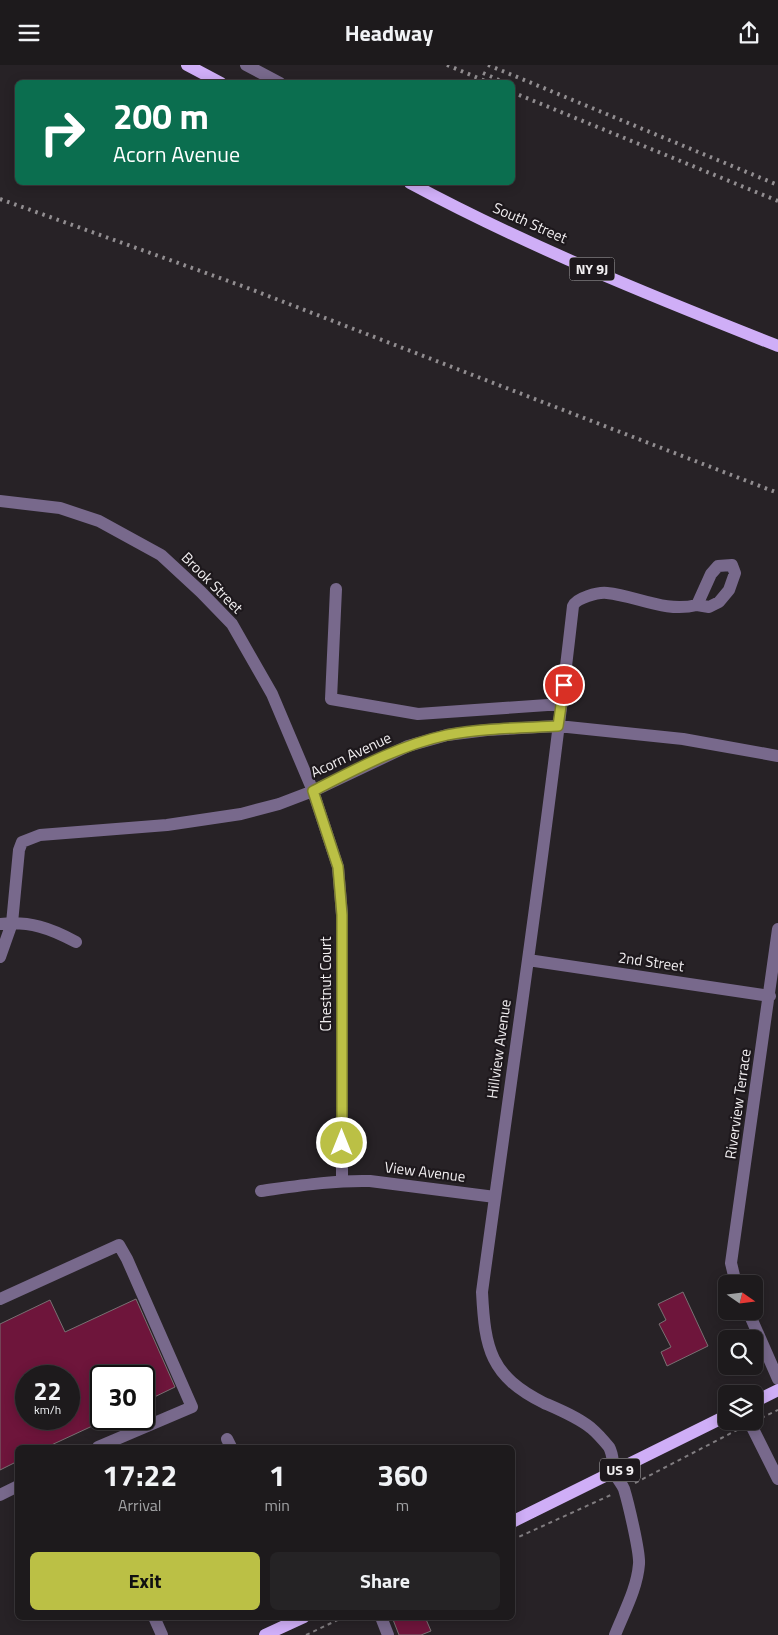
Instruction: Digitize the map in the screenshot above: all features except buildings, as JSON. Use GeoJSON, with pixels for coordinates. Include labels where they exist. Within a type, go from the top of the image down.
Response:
{"type":"FeatureCollection","features":[{"type":"Feature","properties":{"kind":"main road"},"geometry":{"type":"LineString","coordinates":[[187,65],[215,80]]}},
{"type":"Feature","properties":{"kind":"main road","name":"South Street"},"geometry":{"type":"LineString","coordinates":[[421,186],[456,208],[610,278],[778,346]]}},
{"type":"Feature","properties":{"kind":"main road"},"geometry":{"type":"LineString","coordinates":[[763,1398],[778,1390]]}},
{"type":"Feature","properties":{"kind":"main road","name":"US 9"},"geometry":{"type":"LineString","coordinates":[[515,1521],[615,1473],[718,1420]]}},
{"type":"Feature","properties":{"kind":"main road"},"geometry":{"type":"LineString","coordinates":[[265,1635],[298,1620]]}},
{"type":"Feature","properties":{"kind":"street"},"geometry":{"type":"LineString","coordinates":[[246,65],[274,80]]}},
{"type":"Feature","properties":{"kind":"street","name":"Brook Street"},"geometry":{"type":"LineString","coordinates":[[0,501],[60,508],[99,521],[161,555],[195,586],[232,624],[272,694],[313,791]]}},
{"type":"Feature","properties":{"kind":"street"},"geometry":{"type":"LineString","coordinates":[[336,589],[331,699],[418,714],[562,704]]}},
{"type":"Feature","properties":{"kind":"street","name":"Hillview Avenue"},"geometry":{"type":"LineString","coordinates":[[615,1635],[636,1581],[640,1561],[624,1489],[615,1473],[614,1457],[592,1429],[581,1421],[534,1398],[512,1383],[491,1355],[485,1333],[482,1293],[528,960],[574,603],[578,599],[605,592],[649,603],[686,607],[697,605]]}},
{"type":"Feature","properties":{"kind":"street","name":"Acorn Avenue"},"geometry":{"type":"LineString","coordinates":[[6,924],[22,842],[40,835],[167,825],[241,814],[279,804],[313,791],[408,746],[447,735],[487,730],[558,726],[683,739],[778,756]]}},
{"type":"Feature","properties":{"kind":"street","name":"Chestnut Court"},"geometry":{"type":"LineString","coordinates":[[313,791],[338,867],[340,886],[342,915],[342,1181]]}},
{"type":"Feature","properties":{"kind":"street"},"geometry":{"type":"LineString","coordinates":[[0,957],[6,924],[54,930],[76,942]]}},
{"type":"Feature","properties":{"kind":"street","name":"Riverview Terrace"},"geometry":{"type":"LineString","coordinates":[[734,1275],[731,1263],[778,929]]}},
{"type":"Feature","properties":{"kind":"street","name":"2nd Street"},"geometry":{"type":"LineString","coordinates":[[528,960],[770,996]]}},
{"type":"Feature","properties":{"kind":"street","name":"View Avenue"},"geometry":{"type":"LineString","coordinates":[[261,1191],[342,1181],[370,1181],[495,1197]]}},
{"type":"Feature","properties":{"kind":"street"},"geometry":{"type":"LineString","coordinates":[[0,1299],[120,1245],[192,1407],[103,1445]]}},
{"type":"Feature","properties":{"kind":"street"},"geometry":{"type":"LineString","coordinates":[[752,1320],[778,1379]]}},
{"type":"Feature","properties":{"kind":"street"},"geometry":{"type":"LineString","coordinates":[[753,1430],[778,1479]]}},
{"type":"Feature","properties":{"kind":"street"},"geometry":{"type":"LineString","coordinates":[[0,1495],[15,1488]]}},
{"type":"Feature","properties":{"kind":"street"},"geometry":{"type":"LineString","coordinates":[[155,1620],[162,1635]]}},
{"type":"Feature","properties":{"kind":"street"},"geometry":{"type":"LineString","coordinates":[[383,1620],[388,1635]]}},
{"type":"Feature","properties":{"kind":"path"},"geometry":{"type":"LineString","coordinates":[[763,1416],[778,1410]]}},
{"type":"Feature","properties":{"kind":"path"},"geometry":{"type":"LineString","coordinates":[[515,1539],[624,1489],[734,1430]]}},
{"type":"Feature","properties":{"kind":"path"},"geometry":{"type":"LineString","coordinates":[[306,1635],[338,1620]]}},
{"type":"Feature","properties":{"kind":"railway"},"geometry":{"type":"LineString","coordinates":[[447,65],[483,80]]}},
{"type":"Feature","properties":{"kind":"railway"},"geometry":{"type":"LineString","coordinates":[[488,65],[778,185]]}},
{"type":"Feature","properties":{"kind":"railway"},"geometry":{"type":"LineString","coordinates":[[483,73],[499,80]]}},
{"type":"Feature","properties":{"kind":"railway"},"geometry":{"type":"LineString","coordinates":[[515,93],[778,201]]}},
{"type":"Feature","properties":{"kind":"railway"},"geometry":{"type":"LineString","coordinates":[[0,199],[245,287],[778,493]]}},
{"type":"Feature","properties":{"kind":"route"},"geometry":{"type":"LineString","coordinates":[[342,1143],[342,915],[338,867],[313,791],[408,746],[447,735],[487,730],[558,726],[564,685]]}}]}
